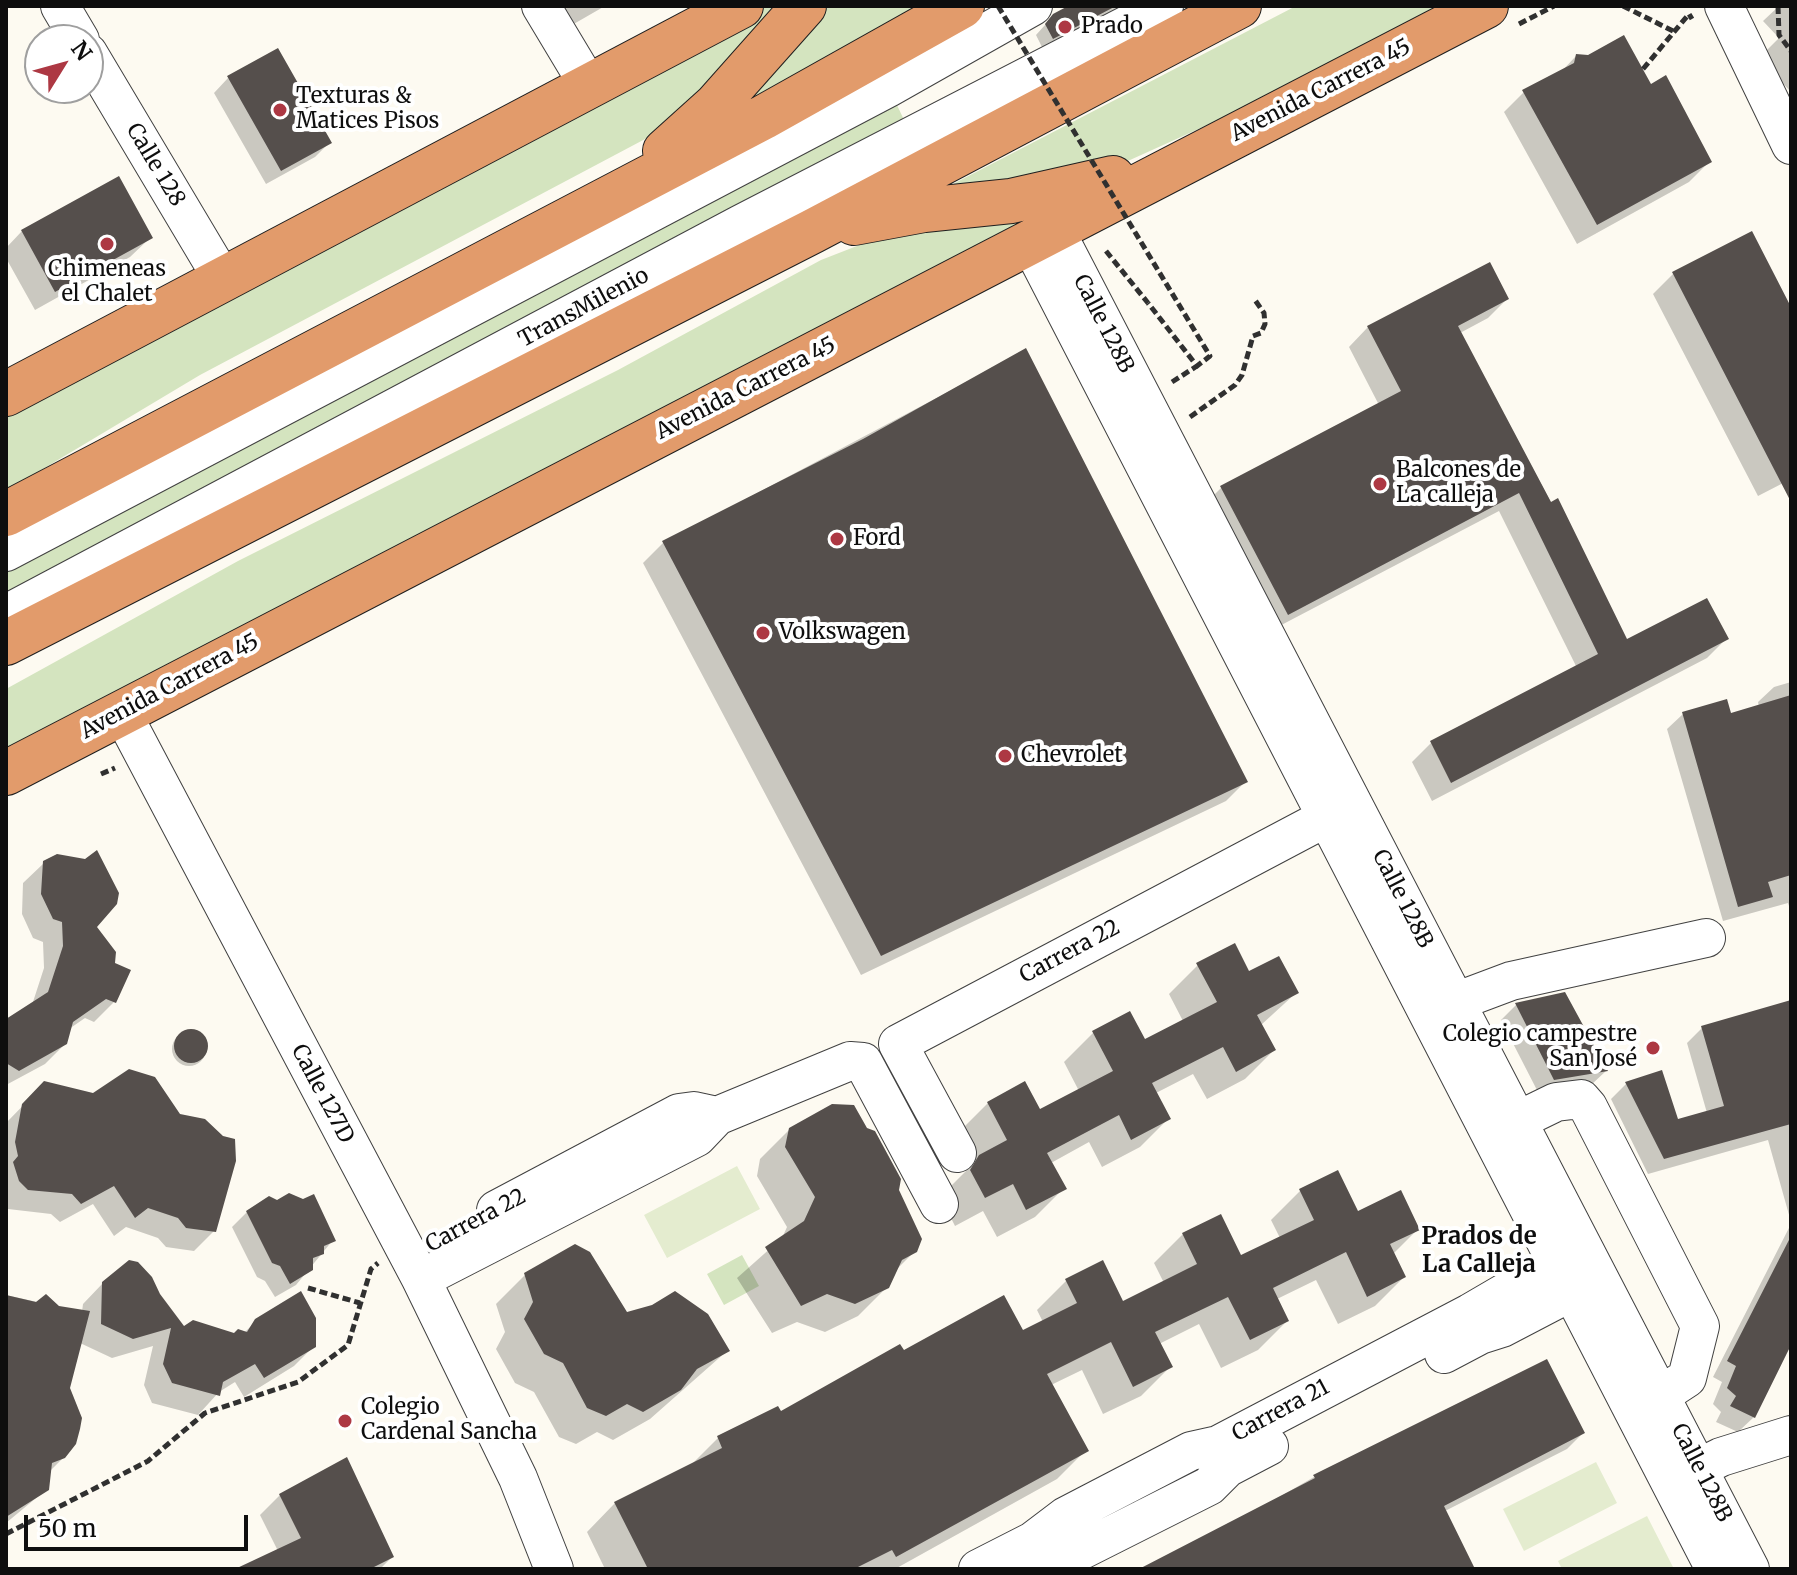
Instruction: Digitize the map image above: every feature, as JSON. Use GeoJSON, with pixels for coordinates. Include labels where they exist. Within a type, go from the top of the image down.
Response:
{"type":"FeatureCollection","features":[{"type":"Feature","properties":{"kind":"highway"},"geometry":{"type":"LineString","coordinates":[[6,394],[741,6]]}},
{"type":"Feature","properties":{"kind":"highway"},"geometry":{"type":"LineString","coordinates":[[611,199],[716,105],[804,6]]}},
{"type":"Feature","properties":{"kind":"highway"},"geometry":{"type":"LineString","coordinates":[[6,514],[611,199],[962,6]]}},
{"type":"Feature","properties":{"kind":"highway"},"geometry":{"type":"LineString","coordinates":[[10,635],[813,231],[1239,6]]}},
{"type":"Feature","properties":{"kind":"highway","name":"Avenida Carrera 45"},"geometry":{"type":"LineString","coordinates":[[6,773],[1486,6]]}},
{"type":"Feature","properties":{"kind":"highway"},"geometry":{"type":"LineString","coordinates":[[813,231],[1088,186],[1199,153]]}},
{"type":"Feature","properties":{"kind":"street"},"geometry":{"type":"LineString","coordinates":[[60,6],[71,24]]}},
{"type":"Feature","properties":{"kind":"street"},"geometry":{"type":"LineString","coordinates":[[541,6],[589,86]]}},
{"type":"Feature","properties":{"kind":"street"},"geometry":{"type":"LineString","coordinates":[[6,552],[888,88],[1033,6]]}},
{"type":"Feature","properties":{"kind":"street","name":"TransMilenio"},"geometry":{"type":"LineString","coordinates":[[10,635],[741,224],[1164,6]]}},
{"type":"Feature","properties":{"kind":"street"},"geometry":{"type":"LineString","coordinates":[[1710,17],[1791,145]]}},
{"type":"Feature","properties":{"kind":"street","name":"Calle 128"},"geometry":{"type":"LineString","coordinates":[[104,80],[222,278]]}},
{"type":"Feature","properties":{"kind":"street","name":"Calle 128B"},"geometry":{"type":"LineString","coordinates":[[1042,235],[1577,1270],[1715,1569]]}},
{"type":"Feature","properties":{"kind":"street","name":"Calle 127D"},"geometry":{"type":"LineString","coordinates":[[122,713],[410,1260],[518,1478],[554,1569]]}},
{"type":"Feature","properties":{"kind":"street","name":"Calle 128B"},"geometry":{"type":"LineString","coordinates":[[1340,810],[1455,1002],[1517,1121],[1577,1270],[1661,1395],[1750,1569]]}},
{"type":"Feature","properties":{"kind":"street","name":"Carrera 22"},"geometry":{"type":"LineString","coordinates":[[957,1153],[898,1044],[1340,810]]}},
{"type":"Feature","properties":{"kind":"street"},"geometry":{"type":"LineString","coordinates":[[1455,1002],[1511,981],[1706,938]]}},
{"type":"Feature","properties":{"kind":"street","name":"Carrera 22"},"geometry":{"type":"LineString","coordinates":[[410,1260],[697,1137],[717,1116],[850,1061],[863,1062],[939,1204]]}},
{"type":"Feature","properties":{"kind":"street"},"geometry":{"type":"LineString","coordinates":[[1517,1121],[1556,1102],[1581,1099],[1596,1120],[1700,1326],[1687,1378],[1661,1395]]}},
{"type":"Feature","properties":{"kind":"street","name":"Carrera 21"},"geometry":{"type":"LineString","coordinates":[[978,1569],[1033,1541],[1066,1516],[1191,1451],[1218,1445],[1470,1313],[1577,1270]]}},
{"type":"Feature","properties":{"kind":"street","name":"Carrera 21"},"geometry":{"type":"LineString","coordinates":[[1033,1569],[1084,1549],[1209,1486],[1227,1468],[1480,1335],[1502,1328],[1577,1270]]}},
{"type":"Feature","properties":{"kind":"street"},"geometry":{"type":"LineString","coordinates":[[1699,1468],[1721,1457],[1791,1435]]}},
{"type":"Feature","properties":{"kind":"street","name":"Calle 127D"},"geometry":{"type":"LineString","coordinates":[[518,1478],[583,1569]]}},
{"type":"Feature","properties":{"kind":"path"},"geometry":{"type":"LineString","coordinates":[[998,6],[1210,356],[1179,378]]}},
{"type":"Feature","properties":{"kind":"path"},"geometry":{"type":"LineString","coordinates":[[1623,6],[1675,32]]}},
{"type":"Feature","properties":{"kind":"path"},"geometry":{"type":"LineString","coordinates":[[1778,6],[1779,35],[1791,51]]}},
{"type":"Feature","properties":{"kind":"path"},"geometry":{"type":"LineString","coordinates":[[1643,69],[1689,14],[1710,17]]}},
{"type":"Feature","properties":{"kind":"path"},"geometry":{"type":"LineString","coordinates":[[1098,241],[1197,366]]}},
{"type":"Feature","properties":{"kind":"path"},"geometry":{"type":"LineString","coordinates":[[1178,423],[1228,390],[1242,375],[1253,336],[1261,333],[1265,324],[1264,313],[1255,300]]}},
{"type":"Feature","properties":{"kind":"path"},"geometry":{"type":"LineString","coordinates":[[101,774],[118,766]]}},
{"type":"Feature","properties":{"kind":"path"},"geometry":{"type":"LineString","coordinates":[[6,1534],[148,1461],[205,1413],[298,1382],[348,1345],[371,1269],[410,1260]]}},
{"type":"Feature","properties":{"kind":"path"},"geometry":{"type":"LineString","coordinates":[[308,1288],[360,1303]]}},
{"type":"Feature","properties":{"kind":"green space"},"geometry":{"type":"Polygon","coordinates":[[[773,6],[725,71],[688,110],[647,138],[200,375],[6,491],[6,410],[773,6]]]}},
{"type":"Feature","properties":{"kind":"green space"},"geometry":{"type":"Polygon","coordinates":[[[826,6],[918,6],[750,101],[826,6]]]}},
{"type":"Feature","properties":{"kind":"green space"},"geometry":{"type":"Polygon","coordinates":[[[1296,6],[1452,6],[1245,108],[1130,160],[1074,176],[1009,183],[953,184],[1296,6]]]}},
{"type":"Feature","properties":{"kind":"green space"},"geometry":{"type":"Polygon","coordinates":[[[895,101],[906,124],[6,603],[6,566],[895,101]]]}},
{"type":"Feature","properties":{"kind":"green space"},"geometry":{"type":"Polygon","coordinates":[[[1045,209],[843,317],[6,750],[6,689],[238,561],[618,370],[821,260],[903,228],[1045,209]]]}},
{"type":"Feature","properties":{"kind":"green space"},"geometry":{"type":"Polygon","coordinates":[[[737,1166],[760,1209],[667,1258],[644,1215],[737,1166]]]}},
{"type":"Feature","properties":{"kind":"green space"},"geometry":{"type":"Polygon","coordinates":[[[742,1255],[759,1286],[724,1305],[707,1274],[742,1255]]]}},
{"type":"Feature","properties":{"kind":"green space"},"geometry":{"type":"Polygon","coordinates":[[[1596,1462],[1617,1503],[1524,1551],[1503,1509],[1596,1462]]]}},
{"type":"Feature","properties":{"kind":"green space"},"geometry":{"type":"Polygon","coordinates":[[[1647,1516],[1674,1569],[1562,1569],[1558,1561],[1647,1516]]]}},
{"type":"Feature","properties":{"kind":"building","name":"Prado"},"geometry":{"type":"Polygon","coordinates":[[[1068,6],[1116,6],[1053,39],[1045,24],[1053,14],[1068,6]]]}},
{"type":"Feature","properties":{"kind":"building"},"geometry":{"type":"Polygon","coordinates":[[[1624,35],[1651,84],[1666,75],[1712,162],[1597,225],[1522,90],[1574,63],[1576,54],[1588,55],[1624,35]]]}},
{"type":"Feature","properties":{"kind":"building","name":"Texturas & Matices Pisos"},"geometry":{"type":"Polygon","coordinates":[[[278,48],[332,143],[281,171],[227,76],[278,48]]]}},
{"type":"Feature","properties":{"kind":"building"},"geometry":{"type":"Polygon","coordinates":[[[119,176],[153,238],[55,292],[21,230],[119,176]]]}},
{"type":"Feature","properties":{"kind":"building"},"geometry":{"type":"Polygon","coordinates":[[[1752,231],[1791,307],[1791,502],[1672,272],[1752,231]]]}},
{"type":"Feature","properties":{"kind":"building"},"geometry":{"type":"Polygon","coordinates":[[[1490,262],[1509,299],[1458,326],[1551,502],[1558,498],[1627,639],[1707,598],[1729,639],[1451,783],[1430,741],[1598,654],[1519,493],[1288,615],[1220,486],[1401,391],[1367,326],[1490,262]]]}},
{"type":"Feature","properties":{"kind":"building"},"geometry":{"type":"Polygon","coordinates":[[[1026,348],[1248,782],[881,956],[662,541],[863,439],[1026,348]]]}},
{"type":"Feature","properties":{"kind":"building"},"geometry":{"type":"Polygon","coordinates":[[[1791,695],[1791,875],[1768,882],[1773,897],[1738,907],[1682,712],[1727,699],[1731,713],[1791,695]]]}},
{"type":"Feature","properties":{"kind":"building"},"geometry":{"type":"Polygon","coordinates":[[[97,850],[119,893],[117,904],[97,927],[116,952],[115,963],[131,970],[116,1003],[106,999],[73,1022],[67,1044],[19,1071],[6,1063],[6,1019],[48,992],[63,946],[62,922],[53,919],[41,894],[43,861],[57,854],[85,859],[97,850]]]}},
{"type":"Feature","properties":{"kind":"building"},"geometry":{"type":"Polygon","coordinates":[[[1235,943],[1249,971],[1279,956],[1299,993],[1257,1015],[1276,1050],[1236,1072],[1223,1047],[1152,1083],[1171,1119],[1131,1140],[1119,1115],[1047,1153],[1067,1189],[1026,1210],[1013,1184],[985,1198],[970,1170],[979,1155],[1007,1140],[987,1102],[1025,1081],[1040,1109],[1113,1071],[1092,1031],[1130,1011],[1145,1039],[1217,1002],[1196,963],[1235,943]]]}},
{"type":"Feature","properties":{"kind":"building"},"geometry":{"type":"Polygon","coordinates":[[[1565,992],[1608,1071],[1554,1080],[1515,1003],[1565,992]]]}},
{"type":"Feature","properties":{"kind":"building"},"geometry":{"type":"Polygon","coordinates":[[[1791,1000],[1791,1124],[1664,1159],[1625,1082],[1662,1070],[1678,1119],[1724,1106],[1701,1026],[1791,1000]]]}},
{"type":"Feature","properties":{"kind":"building"},"geometry":{"type":"Polygon","coordinates":[[[191,1029],[203,1034],[208,1046],[203,1058],[191,1063],[179,1058],[174,1046],[179,1034],[191,1029]]]}},
{"type":"Feature","properties":{"kind":"building"},"geometry":{"type":"Polygon","coordinates":[[[129,1069],[155,1077],[180,1114],[205,1119],[223,1136],[235,1139],[236,1161],[216,1232],[186,1228],[178,1218],[148,1208],[135,1218],[114,1186],[81,1204],[72,1194],[28,1190],[19,1181],[13,1162],[18,1156],[15,1142],[22,1104],[44,1081],[93,1093],[129,1069]]]}},
{"type":"Feature","properties":{"kind":"building"},"geometry":{"type":"Polygon","coordinates":[[[832,1104],[854,1105],[867,1128],[875,1131],[901,1179],[899,1190],[922,1239],[917,1252],[902,1260],[889,1288],[855,1304],[827,1294],[801,1306],[765,1247],[804,1221],[815,1197],[785,1147],[789,1128],[832,1104]]]}},
{"type":"Feature","properties":{"kind":"building"},"geometry":{"type":"Polygon","coordinates":[[[1338,1170],[1358,1211],[1401,1190],[1420,1230],[1390,1244],[1406,1277],[1367,1297],[1346,1252],[1273,1288],[1289,1321],[1250,1340],[1228,1297],[1155,1332],[1173,1367],[1133,1387],[1111,1342],[1047,1374],[1089,1451],[896,1557],[892,1550],[854,1569],[648,1569],[614,1502],[722,1448],[717,1436],[778,1406],[781,1411],[900,1344],[904,1350],[1004,1295],[1023,1330],[1077,1303],[1065,1279],[1103,1260],[1123,1301],[1197,1264],[1182,1233],[1221,1214],[1241,1255],[1314,1220],[1299,1189],[1338,1170]]]}},
{"type":"Feature","properties":{"kind":"building"},"geometry":{"type":"Polygon","coordinates":[[[289,1193],[303,1199],[314,1194],[336,1241],[324,1246],[324,1254],[313,1258],[313,1270],[290,1284],[280,1266],[272,1263],[246,1211],[269,1196],[277,1200],[289,1193]]]}},
{"type":"Feature","properties":{"kind":"building"},"geometry":{"type":"Polygon","coordinates":[[[1791,1236],[1791,1345],[1755,1418],[1730,1406],[1736,1396],[1727,1388],[1736,1366],[1727,1361],[1791,1236]]]}},
{"type":"Feature","properties":{"kind":"building"},"geometry":{"type":"Polygon","coordinates":[[[575,1244],[590,1252],[627,1312],[652,1305],[675,1291],[708,1314],[730,1351],[697,1369],[681,1390],[643,1412],[627,1404],[606,1416],[587,1408],[563,1363],[544,1354],[524,1319],[533,1302],[524,1273],[575,1244]]]}},
{"type":"Feature","properties":{"kind":"building"},"geometry":{"type":"Polygon","coordinates":[[[129,1260],[138,1262],[152,1277],[160,1294],[184,1326],[193,1320],[234,1333],[238,1329],[247,1332],[255,1319],[301,1291],[316,1318],[316,1347],[264,1378],[255,1364],[223,1382],[220,1396],[172,1383],[163,1364],[171,1328],[133,1339],[101,1324],[102,1282],[129,1260]]]}},
{"type":"Feature","properties":{"kind":"building"},"geometry":{"type":"Polygon","coordinates":[[[46,1294],[59,1306],[90,1311],[70,1388],[82,1418],[76,1444],[65,1458],[52,1463],[49,1490],[6,1517],[6,1295],[36,1302],[46,1294]]]}},
{"type":"Feature","properties":{"kind":"building"},"geometry":{"type":"Polygon","coordinates":[[[1547,1359],[1585,1433],[1444,1506],[1475,1569],[1139,1569],[1315,1478],[1313,1475],[1547,1359]]]}},
{"type":"Feature","properties":{"kind":"building"},"geometry":{"type":"Polygon","coordinates":[[[347,1457],[394,1557],[370,1569],[235,1569],[301,1538],[279,1494],[347,1457]]]}},
{"type":"Feature","properties":{"kind":"place","name":"Prado"},"geometry":{"type":"Point","coordinates":[1065,27]}},
{"type":"Feature","properties":{"kind":"place","name":"Texturas & Matices Pisos"},"geometry":{"type":"Point","coordinates":[280,110]}},
{"type":"Feature","properties":{"kind":"place","name":"Chimeneas el Chalet"},"geometry":{"type":"Point","coordinates":[107,244]}},
{"type":"Feature","properties":{"kind":"place","name":"Balcones de La calleja"},"geometry":{"type":"Point","coordinates":[1380,484]}},
{"type":"Feature","properties":{"kind":"place","name":"Ford"},"geometry":{"type":"Point","coordinates":[837,539]}},
{"type":"Feature","properties":{"kind":"place","name":"Volkswagen"},"geometry":{"type":"Point","coordinates":[763,633]}},
{"type":"Feature","properties":{"kind":"place","name":"Chevrolet"},"geometry":{"type":"Point","coordinates":[1005,756]}},
{"type":"Feature","properties":{"kind":"place","name":"Colegio campestre San José"},"geometry":{"type":"Point","coordinates":[1653,1048]}},
{"type":"Feature","properties":{"kind":"place","name":"Colegio Cardenal Sancha"},"geometry":{"type":"Point","coordinates":[345,1421]}},
{"type":"Feature","properties":{"kind":"district","name":"Prados de La Calleja"},"geometry":{"type":"Point","coordinates":[1479,1251]}}]}
